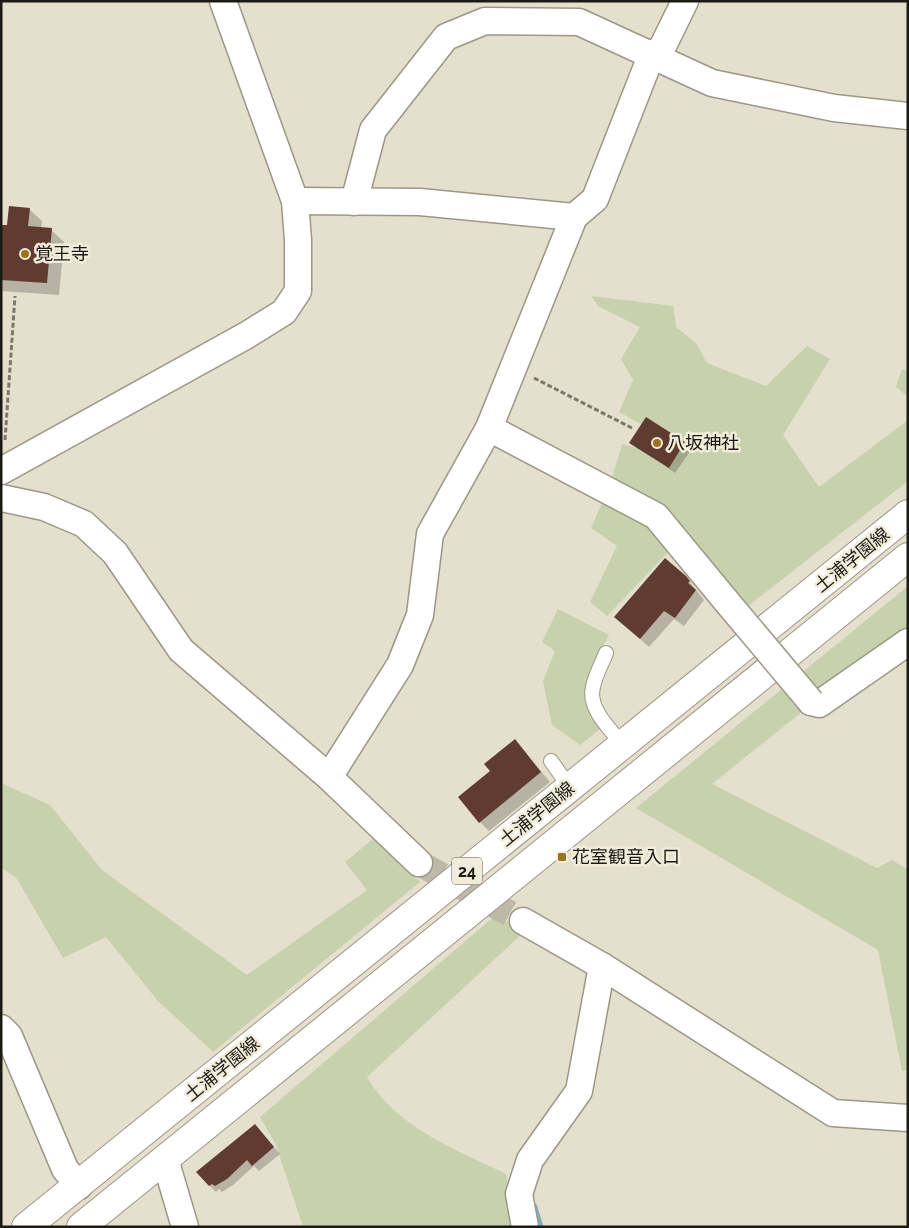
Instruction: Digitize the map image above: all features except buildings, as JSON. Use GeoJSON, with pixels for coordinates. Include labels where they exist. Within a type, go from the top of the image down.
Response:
{"type":"FeatureCollection","features":[{"type":"Feature","properties":{"kind":"main road","name":"土浦学園線"},"geometry":{"type":"LineString","coordinates":[[26,1227],[908,514]]}},
{"type":"Feature","properties":{"kind":"main road","name":"土浦学園線"},"geometry":{"type":"LineString","coordinates":[[81,1227],[908,557]]}},
{"type":"Feature","properties":{"kind":"street"},"geometry":{"type":"LineString","coordinates":[[2,469],[247,335],[284,312],[298,291],[295,201],[224,1]]}},
{"type":"Feature","properties":{"kind":"street"},"geometry":{"type":"LineString","coordinates":[[328,778],[400,665],[420,614],[430,534],[489,428],[574,217],[595,199],[651,56],[662,48],[685,1]]}},
{"type":"Feature","properties":{"kind":"street"},"geometry":{"type":"LineString","coordinates":[[354,202],[373,130],[446,37],[485,21],[579,22],[712,83],[834,108],[908,116]]}},
{"type":"Feature","properties":{"kind":"street"},"geometry":{"type":"LineString","coordinates":[[295,201],[420,202],[574,217]]}},
{"type":"Feature","properties":{"kind":"street"},"geometry":{"type":"LineString","coordinates":[[489,428],[656,516],[811,702],[819,704],[908,642]]}},
{"type":"Feature","properties":{"kind":"street"},"geometry":{"type":"LineString","coordinates":[[1,498],[44,507],[84,524],[115,553],[181,650],[328,778],[419,863]]}},
{"type":"Feature","properties":{"kind":"street"},"geometry":{"type":"LineString","coordinates":[[570,788],[591,813]]}},
{"type":"Feature","properties":{"kind":"street"},"geometry":{"type":"LineString","coordinates":[[523,921],[602,966],[833,1113],[908,1118]]}},
{"type":"Feature","properties":{"kind":"street"},"geometry":{"type":"LineString","coordinates":[[525,1227],[519,1194],[530,1160],[579,1091],[602,966]]}},
{"type":"Feature","properties":{"kind":"street"},"geometry":{"type":"LineString","coordinates":[[1,1028],[10,1036],[65,1169],[79,1186]]}},
{"type":"Feature","properties":{"kind":"street"},"geometry":{"type":"LineString","coordinates":[[165,1158],[185,1227]]}},
{"type":"Feature","properties":{"kind":"lane"},"geometry":{"type":"LineString","coordinates":[[606,653],[592,688],[593,701],[598,711],[623,745]]}},
{"type":"Feature","properties":{"kind":"lane"},"geometry":{"type":"LineString","coordinates":[[551,761],[570,788]]}},
{"type":"Feature","properties":{"kind":"path"},"geometry":{"type":"LineString","coordinates":[[2,469],[15,296]]}},
{"type":"Feature","properties":{"kind":"path"},"geometry":{"type":"LineString","coordinates":[[514,368],[632,428]]}},
{"type":"Feature","properties":{"kind":"green space"},"geometry":{"type":"Polygon","coordinates":[[[591,296],[673,306],[676,327],[696,343],[707,363],[766,386],[807,346],[830,359],[783,435],[819,487],[908,420],[908,481],[743,610],[681,539],[607,616],[590,602],[617,546],[591,528],[609,488],[622,444],[670,457],[678,445],[619,412],[633,380],[621,359],[640,327],[598,306],[591,296]]]}},
{"type":"Feature","properties":{"kind":"green space"},"geometry":{"type":"Polygon","coordinates":[[[902,369],[908,371],[908,397],[896,387],[902,369]]]}},
{"type":"Feature","properties":{"kind":"green space"},"geometry":{"type":"Polygon","coordinates":[[[908,586],[908,627],[712,784],[877,868],[892,860],[908,870],[908,1070],[902,1071],[878,950],[636,808],[908,586]]]}},
{"type":"Feature","properties":{"kind":"green space"},"geometry":{"type":"Polygon","coordinates":[[[558,609],[609,635],[596,660],[589,681],[589,703],[600,729],[580,745],[552,725],[543,681],[555,651],[542,642],[558,609]]]}},
{"type":"Feature","properties":{"kind":"green space"},"geometry":{"type":"Polygon","coordinates":[[[1,783],[50,805],[102,870],[247,975],[367,890],[345,862],[375,837],[420,882],[213,1052],[158,1001],[106,937],[63,958],[17,879],[1,867],[1,783]]]}},
{"type":"Feature","properties":{"kind":"green space"},"geometry":{"type":"Polygon","coordinates":[[[497,914],[523,933],[367,1077],[379,1095],[411,1124],[448,1146],[506,1174],[516,1227],[303,1227],[276,1145],[260,1117],[497,914]]]}},
{"type":"Feature","properties":{"kind":"waterway"},"geometry":{"type":"LineString","coordinates":[[534,1207],[540,1227]]}},
{"type":"Feature","properties":{"kind":"tunnel"},"geometry":{"type":"LineString","coordinates":[[419,863],[523,921]]}},
{"type":"Feature","properties":{"kind":"place","name":"覚王寺"},"geometry":{"type":"Point","coordinates":[25,254]}},
{"type":"Feature","properties":{"kind":"place","name":"八坂神社"},"geometry":{"type":"Point","coordinates":[657,443]}},
{"type":"Feature","properties":{"kind":"place","name":"花室観音入口"},"geometry":{"type":"Point","coordinates":[562,857]}}]}
